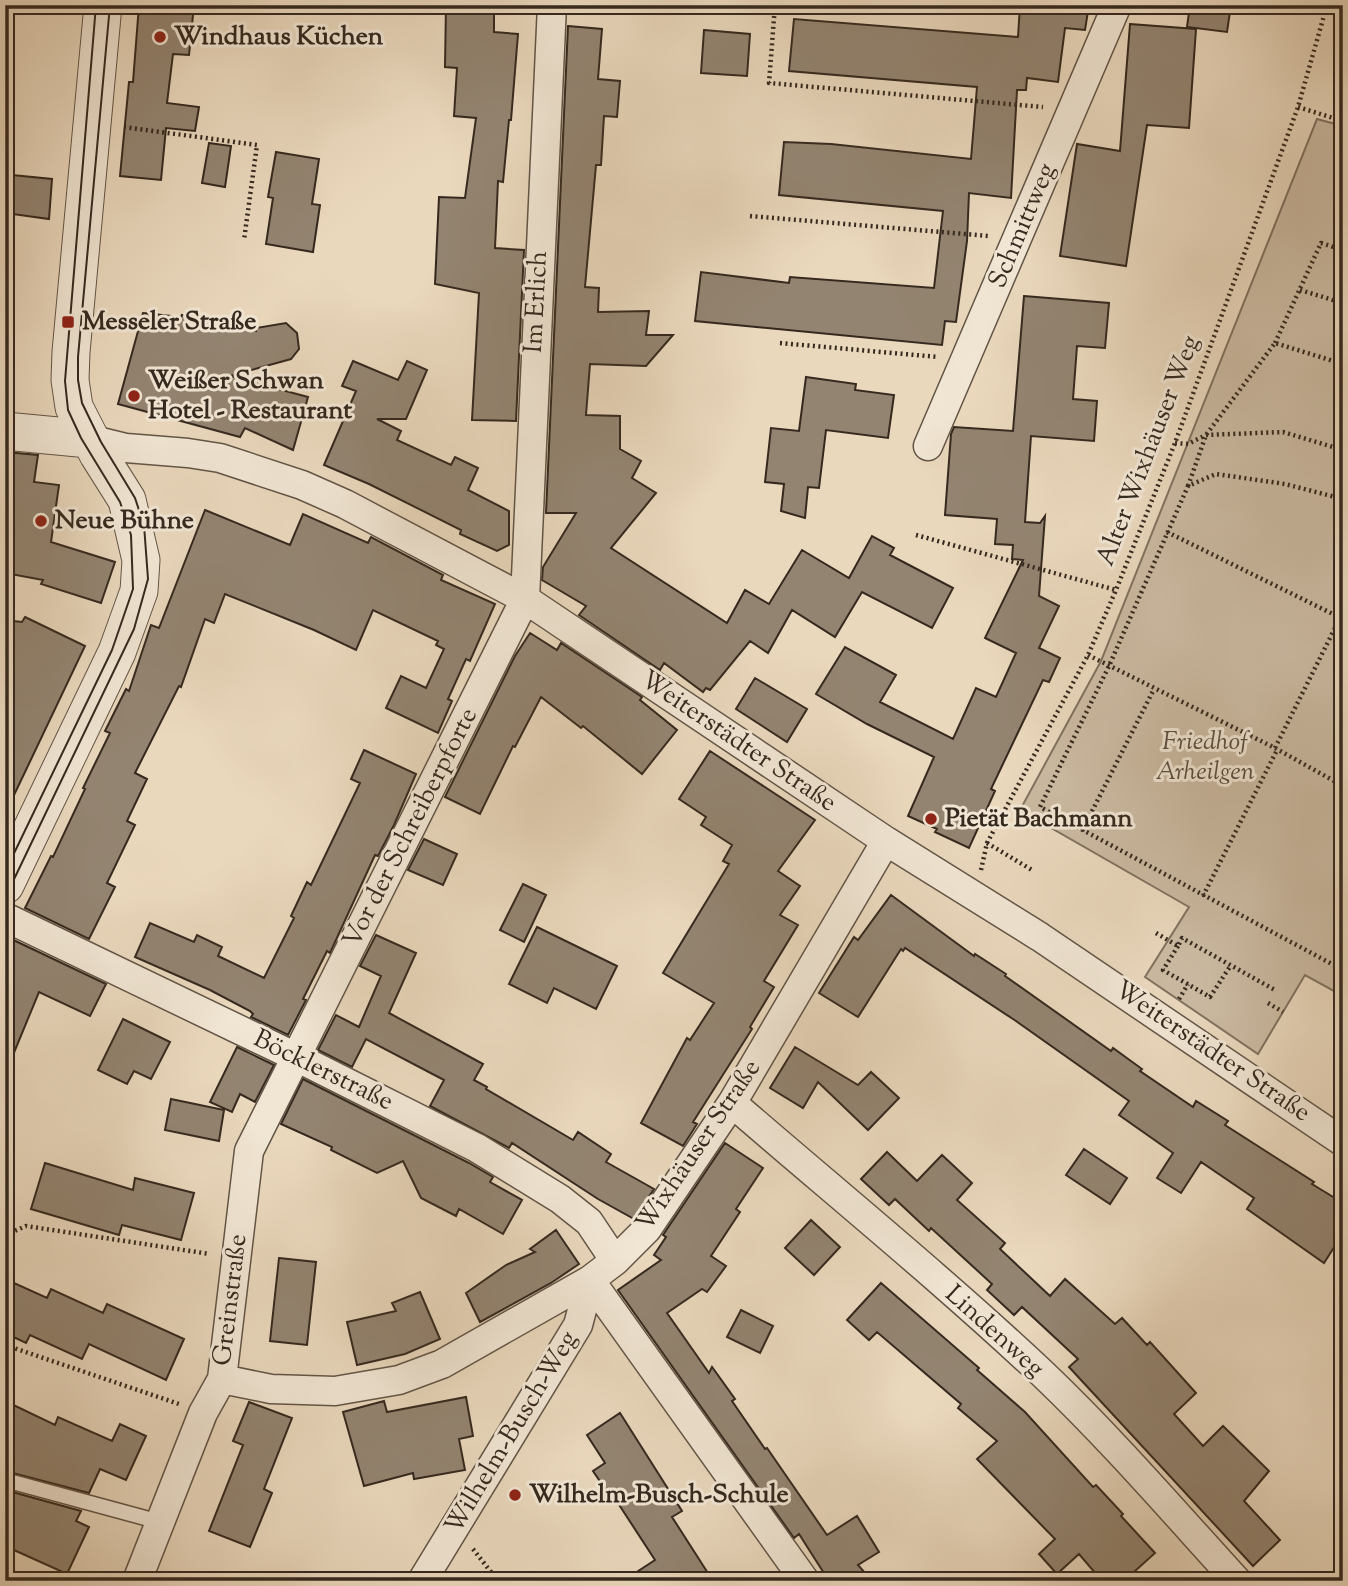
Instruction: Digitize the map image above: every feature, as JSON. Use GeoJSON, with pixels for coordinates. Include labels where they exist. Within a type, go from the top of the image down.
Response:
{"type":"FeatureCollection","features":[{"type":"Feature","properties":{"kind":"street"},"geometry":{"type":"LineString","coordinates":[[5,885],[117,652],[139,591],[141,560],[127,500],[89,439],[74,407],[70,380],[103,5]]}},
{"type":"Feature","properties":{"kind":"street","name":"Im Erlich"},"geometry":{"type":"LineString","coordinates":[[525,600],[552,5]]}},
{"type":"Feature","properties":{"kind":"street","name":"Schmittweg"},"geometry":{"type":"LineString","coordinates":[[928,446],[1116,5]]}},
{"type":"Feature","properties":{"kind":"street"},"geometry":{"type":"LineString","coordinates":[[5,431],[89,439]]}},
{"type":"Feature","properties":{"kind":"street","name":"Weiterstädter Straße"},"geometry":{"type":"LineString","coordinates":[[89,439],[126,448],[220,458],[302,485],[345,504],[525,600],[886,841],[1121,990],[1343,1142]]}},
{"type":"Feature","properties":{"kind":"street","name":"Vor der Schreiberpforte"},"geometry":{"type":"LineString","coordinates":[[296,1056],[525,600]]}},
{"type":"Feature","properties":{"kind":"street","name":"Wixhäuser Straße"},"geometry":{"type":"LineString","coordinates":[[222,1379],[271,1389],[335,1391],[399,1380],[442,1364],[590,1280],[615,1261],[647,1229],[732,1103],[886,841]]}},
{"type":"Feature","properties":{"kind":"street","name":"Böcklerstraße"},"geometry":{"type":"LineString","coordinates":[[5,917],[296,1056],[477,1148],[560,1199],[589,1222],[615,1261]]}},
{"type":"Feature","properties":{"kind":"street","name":"Greinstraße"},"geometry":{"type":"LineString","coordinates":[[137,1581],[203,1413],[222,1379],[249,1151],[296,1056]]}},
{"type":"Feature","properties":{"kind":"street","name":"Lindenweg"},"geometry":{"type":"LineString","coordinates":[[732,1103],[1045,1376],[1237,1581]]}},
{"type":"Feature","properties":{"kind":"street"},"geometry":{"type":"LineString","coordinates":[[590,1280],[805,1581]]}},
{"type":"Feature","properties":{"kind":"street","name":"Wilhelm-Busch-Weg"},"geometry":{"type":"LineString","coordinates":[[422,1581],[578,1325],[590,1280]]}},
{"type":"Feature","properties":{"kind":"lane"},"geometry":{"type":"LineString","coordinates":[[5,1480],[160,1522]]}},
{"type":"Feature","properties":{"kind":"path"},"geometry":{"type":"LineString","coordinates":[[775,5],[769,83],[1072,109]]}},
{"type":"Feature","properties":{"kind":"path","name":"Alter Wixhäuser Weg"},"geometry":{"type":"LineString","coordinates":[[970,894],[980,876],[987,843],[1088,655],[1116,590],[1175,443],[1298,107],[1327,5]]}},
{"type":"Feature","properties":{"kind":"path"},"geometry":{"type":"LineString","coordinates":[[1298,107],[1343,121]]}},
{"type":"Feature","properties":{"kind":"path"},"geometry":{"type":"LineString","coordinates":[[92,123],[257,145],[244,240]]}},
{"type":"Feature","properties":{"kind":"path"},"geometry":{"type":"LineString","coordinates":[[750,216],[1018,238]]}},
{"type":"Feature","properties":{"kind":"path"},"geometry":{"type":"LineString","coordinates":[[1343,250],[1321,243],[1275,343],[1206,435],[1188,486],[1109,666],[1040,807],[1343,970]]}},
{"type":"Feature","properties":{"kind":"path"},"geometry":{"type":"LineString","coordinates":[[1300,290],[1343,303]]}},
{"type":"Feature","properties":{"kind":"path"},"geometry":{"type":"LineString","coordinates":[[780,342],[967,359]]}},
{"type":"Feature","properties":{"kind":"path"},"geometry":{"type":"LineString","coordinates":[[1275,343],[1343,364]]}},
{"type":"Feature","properties":{"kind":"path"},"geometry":{"type":"LineString","coordinates":[[1175,443],[1188,444],[1206,435],[1283,432],[1343,450]]}},
{"type":"Feature","properties":{"kind":"path"},"geometry":{"type":"LineString","coordinates":[[1188,486],[1216,474],[1285,484],[1343,499]]}},
{"type":"Feature","properties":{"kind":"path"},"geometry":{"type":"LineString","coordinates":[[1167,533],[1341,618]]}},
{"type":"Feature","properties":{"kind":"path"},"geometry":{"type":"LineString","coordinates":[[916,536],[1116,590]]}},
{"type":"Feature","properties":{"kind":"path"},"geometry":{"type":"LineString","coordinates":[[1203,896],[1343,612]]}},
{"type":"Feature","properties":{"kind":"path"},"geometry":{"type":"LineString","coordinates":[[1088,655],[1276,749],[1343,786]]}},
{"type":"Feature","properties":{"kind":"path"},"geometry":{"type":"LineString","coordinates":[[1082,831],[1154,689]]}},
{"type":"Feature","properties":{"kind":"path"},"geometry":{"type":"LineString","coordinates":[[987,843],[1032,870]]}},
{"type":"Feature","properties":{"kind":"path"},"geometry":{"type":"LineString","coordinates":[[1156,933],[1178,946]]}},
{"type":"Feature","properties":{"kind":"path"},"geometry":{"type":"LineString","coordinates":[[1231,965],[1210,997],[1163,970],[1182,938],[1231,965],[1275,990]]}},
{"type":"Feature","properties":{"kind":"path"},"geometry":{"type":"LineString","coordinates":[[1268,1003],[1283,1012]]}},
{"type":"Feature","properties":{"kind":"path"},"geometry":{"type":"LineString","coordinates":[[5,1235],[26,1226],[237,1258]]}},
{"type":"Feature","properties":{"kind":"path"},"geometry":{"type":"LineString","coordinates":[[5,1345],[203,1413]]}},
{"type":"Feature","properties":{"kind":"path"},"geometry":{"type":"LineString","coordinates":[[456,1527],[498,1581]]}},
{"type":"Feature","properties":{"kind":"green space","name":"Friedhof Arheilgen"},"geometry":{"type":"Polygon","coordinates":[[[1317,119],[1343,126],[1343,996],[1305,975],[1258,1054],[1145,977],[1189,907],[1020,810],[1101,661],[1317,119]]]}},
{"type":"Feature","properties":{"kind":"building"},"geometry":{"type":"Polygon","coordinates":[[[139,5],[194,5],[189,55],[173,54],[167,103],[199,107],[195,131],[166,128],[161,180],[120,176],[129,82],[133,82],[139,5]]]}},
{"type":"Feature","properties":{"kind":"building"},"geometry":{"type":"Polygon","coordinates":[[[446,5],[494,5],[494,32],[518,34],[503,182],[498,181],[495,248],[524,250],[516,421],[472,420],[479,293],[435,284],[439,197],[465,198],[476,118],[454,116],[457,68],[445,67],[446,5]]]}},
{"type":"Feature","properties":{"kind":"building"},"geometry":{"type":"Polygon","coordinates":[[[1020,5],[1089,5],[1085,30],[1065,28],[1058,82],[1027,78],[1026,90],[1017,90],[1011,198],[969,193],[967,241],[956,322],[945,321],[942,345],[695,321],[701,272],[789,283],[790,277],[934,288],[943,211],[779,195],[784,142],[831,144],[971,159],[977,87],[789,71],[794,19],[1018,37],[1020,5]]]}},
{"type":"Feature","properties":{"kind":"building"},"geometry":{"type":"Polygon","coordinates":[[[1190,5],[1231,5],[1227,32],[1187,27],[1190,5]]]}},
{"type":"Feature","properties":{"kind":"building"},"geometry":{"type":"Polygon","coordinates":[[[1130,24],[1196,29],[1189,128],[1147,125],[1126,266],[1060,256],[1077,144],[1120,151],[1130,24]]]}},
{"type":"Feature","properties":{"kind":"building"},"geometry":{"type":"Polygon","coordinates":[[[568,26],[602,29],[598,79],[620,81],[617,117],[604,116],[601,165],[596,165],[585,287],[599,288],[598,312],[649,311],[646,335],[673,335],[646,366],[590,364],[586,415],[620,416],[620,449],[641,461],[632,478],[656,493],[611,548],[727,623],[745,590],[769,604],[802,550],[849,578],[872,536],[894,548],[890,555],[953,588],[932,628],[862,592],[835,637],[792,610],[768,653],[750,641],[710,690],[706,688],[703,692],[664,663],[660,670],[579,615],[586,606],[542,580],[543,567],[576,513],[546,513],[568,26]]]}},
{"type":"Feature","properties":{"kind":"building"},"geometry":{"type":"Polygon","coordinates":[[[704,30],[750,34],[747,76],[701,73],[704,30]]]}},
{"type":"Feature","properties":{"kind":"building"},"geometry":{"type":"Polygon","coordinates":[[[209,143],[231,146],[225,187],[202,183],[209,143]]]}},
{"type":"Feature","properties":{"kind":"building"},"geometry":{"type":"Polygon","coordinates":[[[276,152],[319,159],[312,204],[320,205],[313,252],[266,244],[273,198],[268,197],[276,152]]]}},
{"type":"Feature","properties":{"kind":"building"},"geometry":{"type":"Polygon","coordinates":[[[12,175],[52,179],[49,219],[5,213],[5,189],[11,190],[12,175]]]}},
{"type":"Feature","properties":{"kind":"building"},"geometry":{"type":"Polygon","coordinates":[[[1024,296],[1109,303],[1105,348],[1077,346],[1073,399],[1097,401],[1094,441],[1031,436],[1025,522],[1040,523],[1045,516],[1039,596],[1059,606],[1039,648],[1060,658],[1049,682],[1043,680],[991,789],[995,791],[969,848],[908,816],[934,757],[867,724],[816,694],[845,647],[896,675],[880,702],[953,739],[976,688],[996,697],[1016,653],[985,638],[1023,560],[1012,559],[1013,545],[995,544],[997,519],[945,515],[951,434],[954,427],[1013,431],[1024,296]]]}},
{"type":"Feature","properties":{"kind":"building"},"geometry":{"type":"Polygon","coordinates":[[[143,313],[182,315],[256,331],[256,328],[286,323],[297,333],[299,349],[291,359],[230,376],[308,397],[293,450],[245,428],[240,437],[118,404],[143,313]]]}},
{"type":"Feature","properties":{"kind":"building"},"geometry":{"type":"Polygon","coordinates":[[[353,361],[398,380],[407,361],[427,370],[406,419],[377,419],[401,431],[397,440],[451,465],[455,457],[478,468],[468,490],[509,511],[509,545],[497,551],[369,484],[324,465],[356,391],[342,386],[353,361]]]}},
{"type":"Feature","properties":{"kind":"building"},"geometry":{"type":"Polygon","coordinates":[[[806,377],[856,384],[855,390],[894,395],[888,438],[826,430],[819,488],[808,487],[805,518],[781,511],[784,484],[765,482],[771,428],[799,431],[806,377]]]}},
{"type":"Feature","properties":{"kind":"building"},"geometry":{"type":"Polygon","coordinates":[[[5,452],[38,455],[34,482],[59,485],[51,542],[115,562],[101,603],[41,584],[43,580],[5,573],[5,452]]]}},
{"type":"Feature","properties":{"kind":"building"},"geometry":{"type":"Polygon","coordinates":[[[205,510],[290,545],[303,514],[368,543],[371,537],[443,575],[441,580],[495,604],[470,661],[466,659],[448,699],[452,701],[438,733],[386,708],[401,676],[426,688],[444,649],[436,645],[438,641],[373,610],[356,650],[225,594],[214,623],[205,619],[181,687],[179,686],[135,773],[147,779],[127,821],[135,825],[107,883],[115,887],[89,939],[25,908],[85,789],[83,788],[110,733],[105,731],[126,689],[129,691],[151,625],[159,628],[205,510]]]}},
{"type":"Feature","properties":{"kind":"building"},"geometry":{"type":"Polygon","coordinates":[[[25,617],[85,646],[5,814],[5,620],[22,622],[25,617]]]}},
{"type":"Feature","properties":{"kind":"building"},"geometry":{"type":"Polygon","coordinates":[[[530,633],[557,650],[561,643],[642,697],[640,700],[677,730],[642,774],[583,726],[581,728],[541,697],[515,747],[513,746],[480,814],[445,797],[515,656],[530,633]]]}},
{"type":"Feature","properties":{"kind":"building"},"geometry":{"type":"Polygon","coordinates":[[[755,678],[807,709],[787,742],[736,709],[755,678]]]}},
{"type":"Feature","properties":{"kind":"building"},"geometry":{"type":"Polygon","coordinates":[[[364,750],[416,774],[394,825],[378,856],[375,855],[330,953],[327,951],[303,999],[306,1000],[288,1035],[251,1017],[253,1014],[250,1011],[210,990],[135,957],[150,923],[194,942],[197,935],[222,947],[218,956],[264,978],[294,918],[291,916],[307,882],[311,885],[360,783],[351,779],[364,750]]]}},
{"type":"Feature","properties":{"kind":"building"},"geometry":{"type":"Polygon","coordinates":[[[710,751],[815,820],[778,871],[800,886],[780,915],[798,925],[764,981],[774,987],[750,1027],[752,1029],[693,1122],[697,1124],[683,1146],[641,1123],[687,1038],[690,1040],[714,1003],[663,973],[729,864],[723,861],[732,845],[701,825],[706,817],[679,799],[710,751]]]}},
{"type":"Feature","properties":{"kind":"building"},"geometry":{"type":"Polygon","coordinates":[[[424,839],[457,854],[443,885],[408,870],[424,839]]]}},
{"type":"Feature","properties":{"kind":"building"},"geometry":{"type":"Polygon","coordinates":[[[523,884],[546,895],[524,942],[500,930],[523,884]]]}},
{"type":"Feature","properties":{"kind":"building"},"geometry":{"type":"Polygon","coordinates":[[[891,895],[1111,1051],[1113,1048],[1142,1069],[1140,1071],[1193,1107],[1196,1101],[1228,1121],[1225,1125],[1343,1203],[1343,1233],[1324,1263],[1247,1209],[1254,1198],[1201,1162],[1181,1193],[1157,1178],[1173,1153],[1119,1115],[1129,1101],[1016,1021],[905,948],[903,951],[901,949],[858,1017],[819,993],[854,937],[858,940],[891,895]]]}},
{"type":"Feature","properties":{"kind":"building"},"geometry":{"type":"Polygon","coordinates":[[[537,927],[617,966],[596,1009],[554,988],[547,1003],[509,984],[537,927]]]}},
{"type":"Feature","properties":{"kind":"building"},"geometry":{"type":"Polygon","coordinates":[[[376,935],[416,953],[389,1013],[483,1064],[474,1080],[487,1087],[486,1089],[573,1140],[578,1132],[611,1154],[606,1162],[654,1189],[634,1219],[512,1143],[509,1148],[430,1106],[444,1080],[366,1039],[352,1067],[318,1050],[336,1015],[359,1027],[381,976],[360,966],[376,935]]]}},
{"type":"Feature","properties":{"kind":"building"},"geometry":{"type":"Polygon","coordinates":[[[5,936],[106,984],[90,1016],[39,992],[6,1072],[5,936]]]}},
{"type":"Feature","properties":{"kind":"building"},"geometry":{"type":"Polygon","coordinates":[[[123,1019],[170,1042],[151,1079],[134,1071],[127,1084],[98,1070],[123,1019]]]}},
{"type":"Feature","properties":{"kind":"building"},"geometry":{"type":"Polygon","coordinates":[[[237,1047],[274,1065],[255,1102],[240,1094],[232,1112],[210,1102],[237,1047]]]}},
{"type":"Feature","properties":{"kind":"building"},"geometry":{"type":"Polygon","coordinates":[[[795,1047],[858,1085],[871,1072],[899,1098],[868,1130],[818,1082],[803,1108],[770,1088],[795,1047]]]}},
{"type":"Feature","properties":{"kind":"building"},"geometry":{"type":"Polygon","coordinates":[[[303,1079],[493,1177],[490,1182],[522,1200],[503,1234],[459,1209],[456,1216],[421,1198],[403,1161],[377,1173],[331,1150],[332,1147],[281,1124],[303,1079]]]}},
{"type":"Feature","properties":{"kind":"building"},"geometry":{"type":"Polygon","coordinates":[[[171,1099],[224,1110],[219,1141],[165,1130],[171,1099]]]}},
{"type":"Feature","properties":{"kind":"building"},"geometry":{"type":"Polygon","coordinates":[[[725,1143],[763,1168],[736,1209],[740,1212],[711,1256],[726,1266],[707,1292],[702,1289],[667,1313],[709,1373],[712,1367],[735,1399],[732,1401],[827,1535],[857,1516],[879,1552],[858,1565],[872,1581],[829,1581],[799,1534],[794,1538],[618,1290],[661,1260],[654,1255],[666,1237],[663,1235],[725,1143]]]}},
{"type":"Feature","properties":{"kind":"building"},"geometry":{"type":"Polygon","coordinates":[[[1084,1149],[1127,1178],[1110,1204],[1066,1175],[1084,1149]]]}},
{"type":"Feature","properties":{"kind":"building"},"geometry":{"type":"Polygon","coordinates":[[[887,1152],[917,1181],[942,1155],[972,1183],[957,1200],[1005,1243],[1000,1249],[1050,1296],[1065,1279],[1115,1324],[1122,1318],[1147,1345],[1150,1342],[1196,1393],[1174,1414],[1203,1446],[1223,1426],[1269,1471],[1244,1501],[1280,1540],[1253,1566],[1069,1367],[1078,1359],[1022,1307],[1014,1315],[987,1290],[992,1284],[931,1228],[929,1231],[895,1199],[889,1205],[861,1179],[887,1152]]]}},
{"type":"Feature","properties":{"kind":"building"},"geometry":{"type":"Polygon","coordinates":[[[45,1163],[133,1190],[135,1178],[194,1193],[181,1240],[122,1225],[119,1235],[31,1209],[45,1163]]]}},
{"type":"Feature","properties":{"kind":"building"},"geometry":{"type":"Polygon","coordinates":[[[811,1220],[840,1247],[814,1275],[785,1248],[811,1220]]]}},
{"type":"Feature","properties":{"kind":"building"},"geometry":{"type":"Polygon","coordinates":[[[556,1230],[579,1264],[551,1283],[480,1322],[466,1293],[506,1265],[535,1252],[530,1249],[556,1230]]]}},
{"type":"Feature","properties":{"kind":"building"},"geometry":{"type":"Polygon","coordinates":[[[279,1258],[316,1262],[307,1345],[270,1341],[279,1258]]]}},
{"type":"Feature","properties":{"kind":"building"},"geometry":{"type":"Polygon","coordinates":[[[5,1279],[47,1298],[51,1289],[103,1313],[107,1304],[184,1339],[166,1380],[89,1344],[82,1359],[30,1335],[26,1343],[5,1333],[5,1279]]]}},
{"type":"Feature","properties":{"kind":"building"},"geometry":{"type":"Polygon","coordinates":[[[881,1283],[1025,1412],[1093,1487],[1096,1485],[1123,1514],[1121,1516],[1155,1553],[1124,1581],[1102,1581],[1079,1554],[1057,1574],[1039,1554],[1055,1539],[977,1459],[997,1441],[958,1408],[961,1404],[877,1332],[869,1340],[847,1320],[881,1283]]]}},
{"type":"Feature","properties":{"kind":"building"},"geometry":{"type":"Polygon","coordinates":[[[420,1292],[440,1339],[405,1354],[357,1365],[347,1322],[396,1311],[392,1303],[420,1292]]]}},
{"type":"Feature","properties":{"kind":"building"},"geometry":{"type":"Polygon","coordinates":[[[741,1310],[773,1326],[760,1353],[727,1337],[741,1310]]]}},
{"type":"Feature","properties":{"kind":"building"},"geometry":{"type":"Polygon","coordinates":[[[466,1397],[473,1436],[459,1439],[465,1470],[414,1479],[413,1473],[364,1486],[343,1412],[384,1401],[387,1412],[466,1397]]]}},
{"type":"Feature","properties":{"kind":"building"},"geometry":{"type":"Polygon","coordinates":[[[5,1401],[55,1425],[58,1417],[112,1441],[120,1424],[146,1436],[126,1480],[100,1469],[89,1493],[5,1471],[5,1401]]]}},
{"type":"Feature","properties":{"kind":"building"},"geometry":{"type":"Polygon","coordinates":[[[249,1402],[292,1418],[264,1489],[272,1493],[250,1547],[209,1531],[243,1445],[233,1441],[249,1402]]]}},
{"type":"Feature","properties":{"kind":"building"},"geometry":{"type":"Polygon","coordinates":[[[620,1413],[682,1511],[672,1517],[713,1581],[623,1581],[655,1560],[614,1497],[612,1499],[593,1471],[605,1463],[587,1435],[620,1413]]]}},
{"type":"Feature","properties":{"kind":"building"},"geometry":{"type":"Polygon","coordinates":[[[5,1490],[81,1511],[76,1521],[89,1527],[67,1574],[5,1546],[5,1490]]]}},
{"type":"Feature","properties":{"kind":"tram line"},"geometry":{"type":"LineString","coordinates":[[5,872],[112,650],[133,589],[131,535],[120,502],[81,438],[68,410],[65,381],[96,5]]}},
{"type":"Feature","properties":{"kind":"tram line"},"geometry":{"type":"LineString","coordinates":[[5,898],[134,629],[148,579],[144,525],[135,498],[101,442],[82,403],[78,380],[110,5]]}},
{"type":"Feature","properties":{"kind":"place","name":"Windhaus Küchen"},"geometry":{"type":"Point","coordinates":[160,37]}},
{"type":"Feature","properties":{"kind":"place","name":"Messeler Straße"},"geometry":{"type":"Point","coordinates":[68,322]}},
{"type":"Feature","properties":{"kind":"place","name":"Weißer Schwan Hotel - Restaurant"},"geometry":{"type":"Point","coordinates":[134,396]}},
{"type":"Feature","properties":{"kind":"place","name":"Neue Bühne"},"geometry":{"type":"Point","coordinates":[41,521]}},
{"type":"Feature","properties":{"kind":"place","name":"Pietät Bachmann"},"geometry":{"type":"Point","coordinates":[931,819]}},
{"type":"Feature","properties":{"kind":"place","name":"Wilhelm-Busch-Schule"},"geometry":{"type":"Point","coordinates":[515,1495]}}]}
